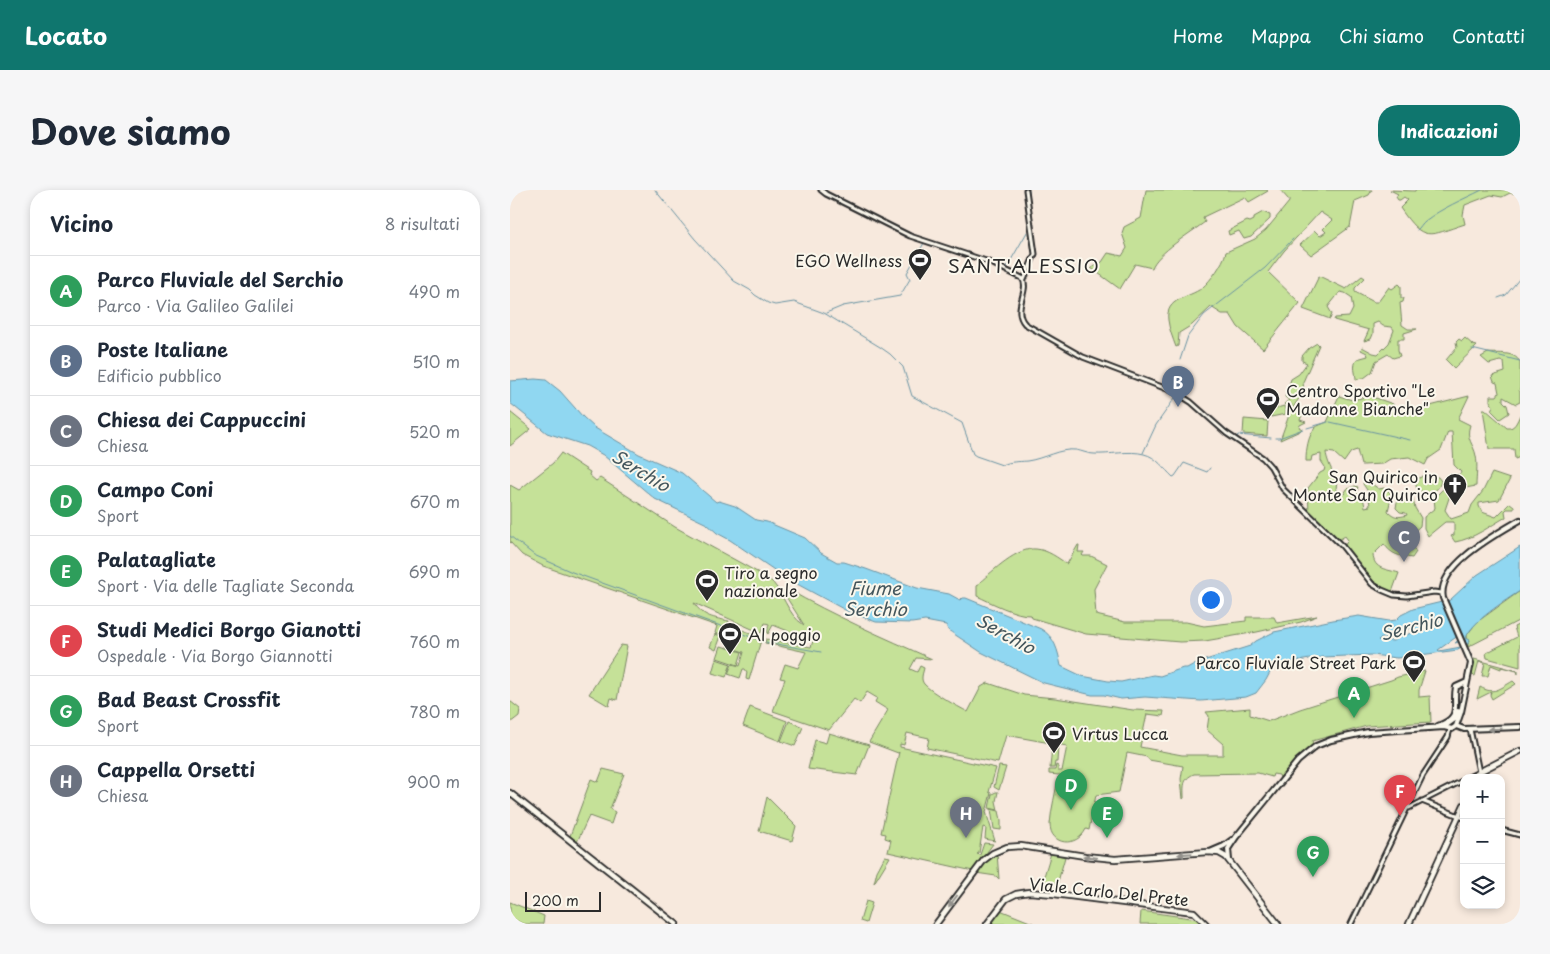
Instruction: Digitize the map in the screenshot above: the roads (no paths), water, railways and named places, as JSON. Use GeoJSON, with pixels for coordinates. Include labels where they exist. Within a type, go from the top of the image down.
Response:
{"type":"FeatureCollection","features":[{"type":"Feature","properties":{"kind":"main road"},"geometry":{"type":"LineString","coordinates":[[1452,726],[1461,712],[1471,663],[1468,652],[1444,600],[1442,593],[1444,584],[1454,566],[1482,543],[1520,520]]}},
{"type":"Feature","properties":{"kind":"main road"},"geometry":{"type":"LineString","coordinates":[[1435,728],[1454,716],[1456,709],[1456,687],[1466,682]]}},
{"type":"Feature","properties":{"kind":"main road"},"geometry":{"type":"LineString","coordinates":[[1461,685],[1465,689]]}},
{"type":"Feature","properties":{"kind":"main road"},"geometry":{"type":"LineString","coordinates":[[1452,726],[1458,711],[1456,695]]}},
{"type":"Feature","properties":{"kind":"main road"},"geometry":{"type":"LineString","coordinates":[[1229,860],[1228,849],[1236,837],[1304,754],[1322,743],[1368,732],[1452,726],[1460,729],[1520,727]]}},
{"type":"Feature","properties":{"kind":"main road"},"geometry":{"type":"LineString","coordinates":[[1480,772],[1520,750]]}},
{"type":"Feature","properties":{"kind":"main road"},"geometry":{"type":"LineString","coordinates":[[510,793],[676,924]]}},
{"type":"Feature","properties":{"kind":"main road"},"geometry":{"type":"LineString","coordinates":[[1410,924],[1460,819]]}},
{"type":"Feature","properties":{"kind":"main road"},"geometry":{"type":"LineString","coordinates":[[1208,852],[1224,846],[1236,837]]}},
{"type":"Feature","properties":{"kind":"main road"},"geometry":{"type":"LineString","coordinates":[[936,924],[982,862],[991,854],[1005,847],[1021,846],[1106,859],[1208,852],[1221,853],[1229,860],[1249,889],[1278,924]]}},
{"type":"Feature","properties":{"kind":"main road","name":"Viale Carlo Del Prete"},"geometry":{"type":"LineString","coordinates":[[988,924],[1006,899],[1016,894],[1029,892],[1194,912],[1206,924]]}},
{"type":"Feature","properties":{"kind":"street"},"geometry":{"type":"LineString","coordinates":[[821,190],[910,236],[1001,267],[1024,280]]}},
{"type":"Feature","properties":{"kind":"street"},"geometry":{"type":"LineString","coordinates":[[1026,190],[1035,254],[1024,280],[1025,285],[1020,311],[1021,318],[1025,324],[1083,357],[1175,392],[1188,400],[1226,433],[1263,458],[1271,467],[1291,499],[1342,546],[1364,575],[1377,587],[1394,594],[1407,596],[1434,592],[1442,593]]}},
{"type":"Feature","properties":{"kind":"street"},"geometry":{"type":"LineString","coordinates":[[1351,924],[1423,776],[1448,737],[1452,726]]}},
{"type":"Feature","properties":{"kind":"street"},"geometry":{"type":"LineString","coordinates":[[1470,729],[1480,772],[1476,774]]}},
{"type":"Feature","properties":{"kind":"street"},"geometry":{"type":"LineString","coordinates":[[1408,808],[1460,782]]}},
{"type":"Feature","properties":{"kind":"street"},"geometry":{"type":"LineString","coordinates":[[1422,801],[1460,817]]}},
{"type":"Feature","properties":{"kind":"street"},"geometry":{"type":"LineString","coordinates":[[1505,831],[1520,835]]}},
{"type":"Feature","properties":{"kind":"water"},"geometry":{"type":"Polygon","coordinates":[[[546,380],[560,391],[595,428],[639,454],[682,473],[716,502],[719,501],[735,506],[756,520],[767,522],[805,538],[821,553],[837,562],[844,562],[866,569],[917,588],[949,594],[960,600],[966,598],[1041,629],[1053,640],[1061,666],[1082,676],[1121,682],[1153,675],[1160,676],[1250,646],[1274,632],[1359,616],[1389,621],[1396,620],[1413,609],[1450,600],[1477,575],[1520,547],[1520,591],[1482,618],[1469,632],[1466,638],[1470,640],[1469,643],[1458,650],[1397,658],[1372,655],[1322,657],[1274,665],[1256,693],[1246,697],[1201,701],[1145,697],[1121,699],[1104,695],[1092,695],[1044,683],[981,652],[948,630],[946,625],[925,621],[912,623],[876,622],[847,611],[786,578],[717,533],[707,524],[655,499],[603,455],[587,446],[547,433],[510,403],[510,381],[546,380]],[[1407,628],[1378,640],[1393,641],[1415,632],[1407,628]],[[1462,633],[1438,650],[1461,647],[1466,640],[1455,643],[1463,636],[1462,633]]]}},
{"type":"Feature","properties":{"kind":"waterway"},"geometry":{"type":"LineString","coordinates":[[655,190],[695,239],[734,281],[768,303],[775,305],[794,302],[824,313],[890,354],[903,367],[912,396],[962,423],[973,454],[976,456],[1002,465],[1033,460],[1070,450],[1090,454],[1132,452],[1153,458],[1173,477],[1184,463],[1207,472],[1210,468]]}},
{"type":"Feature","properties":{"kind":"waterway"},"geometry":{"type":"LineString","coordinates":[[1029,190],[1029,199]]}},
{"type":"Feature","properties":{"kind":"waterway"},"geometry":{"type":"LineString","coordinates":[[1417,230],[1424,222],[1438,212],[1482,190]]}},
{"type":"Feature","properties":{"kind":"waterway"},"geometry":{"type":"LineString","coordinates":[[960,251],[1007,267],[1030,227]]}},
{"type":"Feature","properties":{"kind":"waterway"},"geometry":{"type":"LineString","coordinates":[[1180,360],[1188,336],[1204,315],[1265,268],[1293,239]]}},
{"type":"Feature","properties":{"kind":"waterway"},"geometry":{"type":"LineString","coordinates":[[826,313],[843,306],[900,296],[910,279],[907,273],[924,243]]}},
{"type":"Feature","properties":{"kind":"waterway"},"geometry":{"type":"LineString","coordinates":[[1498,298],[1506,295],[1520,278]]}},
{"type":"Feature","properties":{"kind":"waterway"},"geometry":{"type":"LineString","coordinates":[[1472,349],[1520,361]]}},
{"type":"Feature","properties":{"kind":"waterway"},"geometry":{"type":"LineString","coordinates":[[1143,453],[1156,425],[1177,395]]}},
{"type":"Feature","properties":{"kind":"waterway"},"geometry":{"type":"LineString","coordinates":[[1307,428],[1328,422]]}},
{"type":"Feature","properties":{"kind":"waterway"},"geometry":{"type":"LineString","coordinates":[[1330,422],[1410,440]]}},
{"type":"Feature","properties":{"kind":"waterway"},"geometry":{"type":"LineString","coordinates":[[1275,438],[1303,429]]}},
{"type":"Feature","properties":{"kind":"waterway"},"geometry":{"type":"LineString","coordinates":[[1237,437],[1238,435],[1271,438]]}},
{"type":"Feature","properties":{"kind":"waterway"},"geometry":{"type":"LineString","coordinates":[[510,536],[534,555],[572,572],[762,641]]}},
{"type":"Feature","properties":{"kind":"waterway"},"geometry":{"type":"LineString","coordinates":[[766,642],[821,652]]}},
{"type":"Feature","properties":{"kind":"place","name":"EGO Wellness"},"geometry":{"type":"Point","coordinates":[920,281]}},
{"type":"Feature","properties":{"kind":"place","name":"Poste Italiane"},"geometry":{"type":"Point","coordinates":[1178,407]}},
{"type":"Feature","properties":{"kind":"place","name":"Centro Sportivo \"Le Madonne Bianche\""},"geometry":{"type":"Point","coordinates":[1268,420]}},
{"type":"Feature","properties":{"kind":"place","name":"San Quirico in Monte San Quirico"},"geometry":{"type":"Point","coordinates":[1455,506]}},
{"type":"Feature","properties":{"kind":"place","name":"Chiesa dei Cappuccini"},"geometry":{"type":"Point","coordinates":[1404,562]}},
{"type":"Feature","properties":{"kind":"place","name":"Tiro a segno nazionale"},"geometry":{"type":"Point","coordinates":[707,602]}},
{"type":"Feature","properties":{"kind":"place","name":"Al poggio"},"geometry":{"type":"Point","coordinates":[730,655]}},
{"type":"Feature","properties":{"kind":"place","name":"Parco Fluviale Street Park"},"geometry":{"type":"Point","coordinates":[1414,683]}},
{"type":"Feature","properties":{"kind":"place","name":"Parco Fluviale del Serchio"},"geometry":{"type":"Point","coordinates":[1354,718]}},
{"type":"Feature","properties":{"kind":"place","name":"Virtus Lucca"},"geometry":{"type":"Point","coordinates":[1054,754]}},
{"type":"Feature","properties":{"kind":"place","name":"Campo Coni"},"geometry":{"type":"Point","coordinates":[1071,810]}},
{"type":"Feature","properties":{"kind":"place","name":"Studi Medici Borgo Gianotti"},"geometry":{"type":"Point","coordinates":[1400,816]}},
{"type":"Feature","properties":{"kind":"place","name":"Cappella Orsetti"},"geometry":{"type":"Point","coordinates":[966,838]}},
{"type":"Feature","properties":{"kind":"place","name":"Palatagliate"},"geometry":{"type":"Point","coordinates":[1107,838]}},
{"type":"Feature","properties":{"kind":"place","name":"Bad Beast Crossfit"},"geometry":{"type":"Point","coordinates":[1313,877]}},
{"type":"Feature","properties":{"kind":"district","name":"SANT'ALESSIO"},"geometry":{"type":"Point","coordinates":[1024,265]}},
{"type":"Feature","properties":{"kind":"water label","name":"Serchio"},"geometry":{"type":"Point","coordinates":[641,470]}},
{"type":"Feature","properties":{"kind":"water label","name":"Fiume Serchio"},"geometry":{"type":"Point","coordinates":[875,597]}},
{"type":"Feature","properties":{"kind":"water label","name":"Serchio"},"geometry":{"type":"Point","coordinates":[1411,626]}},
{"type":"Feature","properties":{"kind":"water label","name":"Serchio"},"geometry":{"type":"Point","coordinates":[1006,633]}}]}
